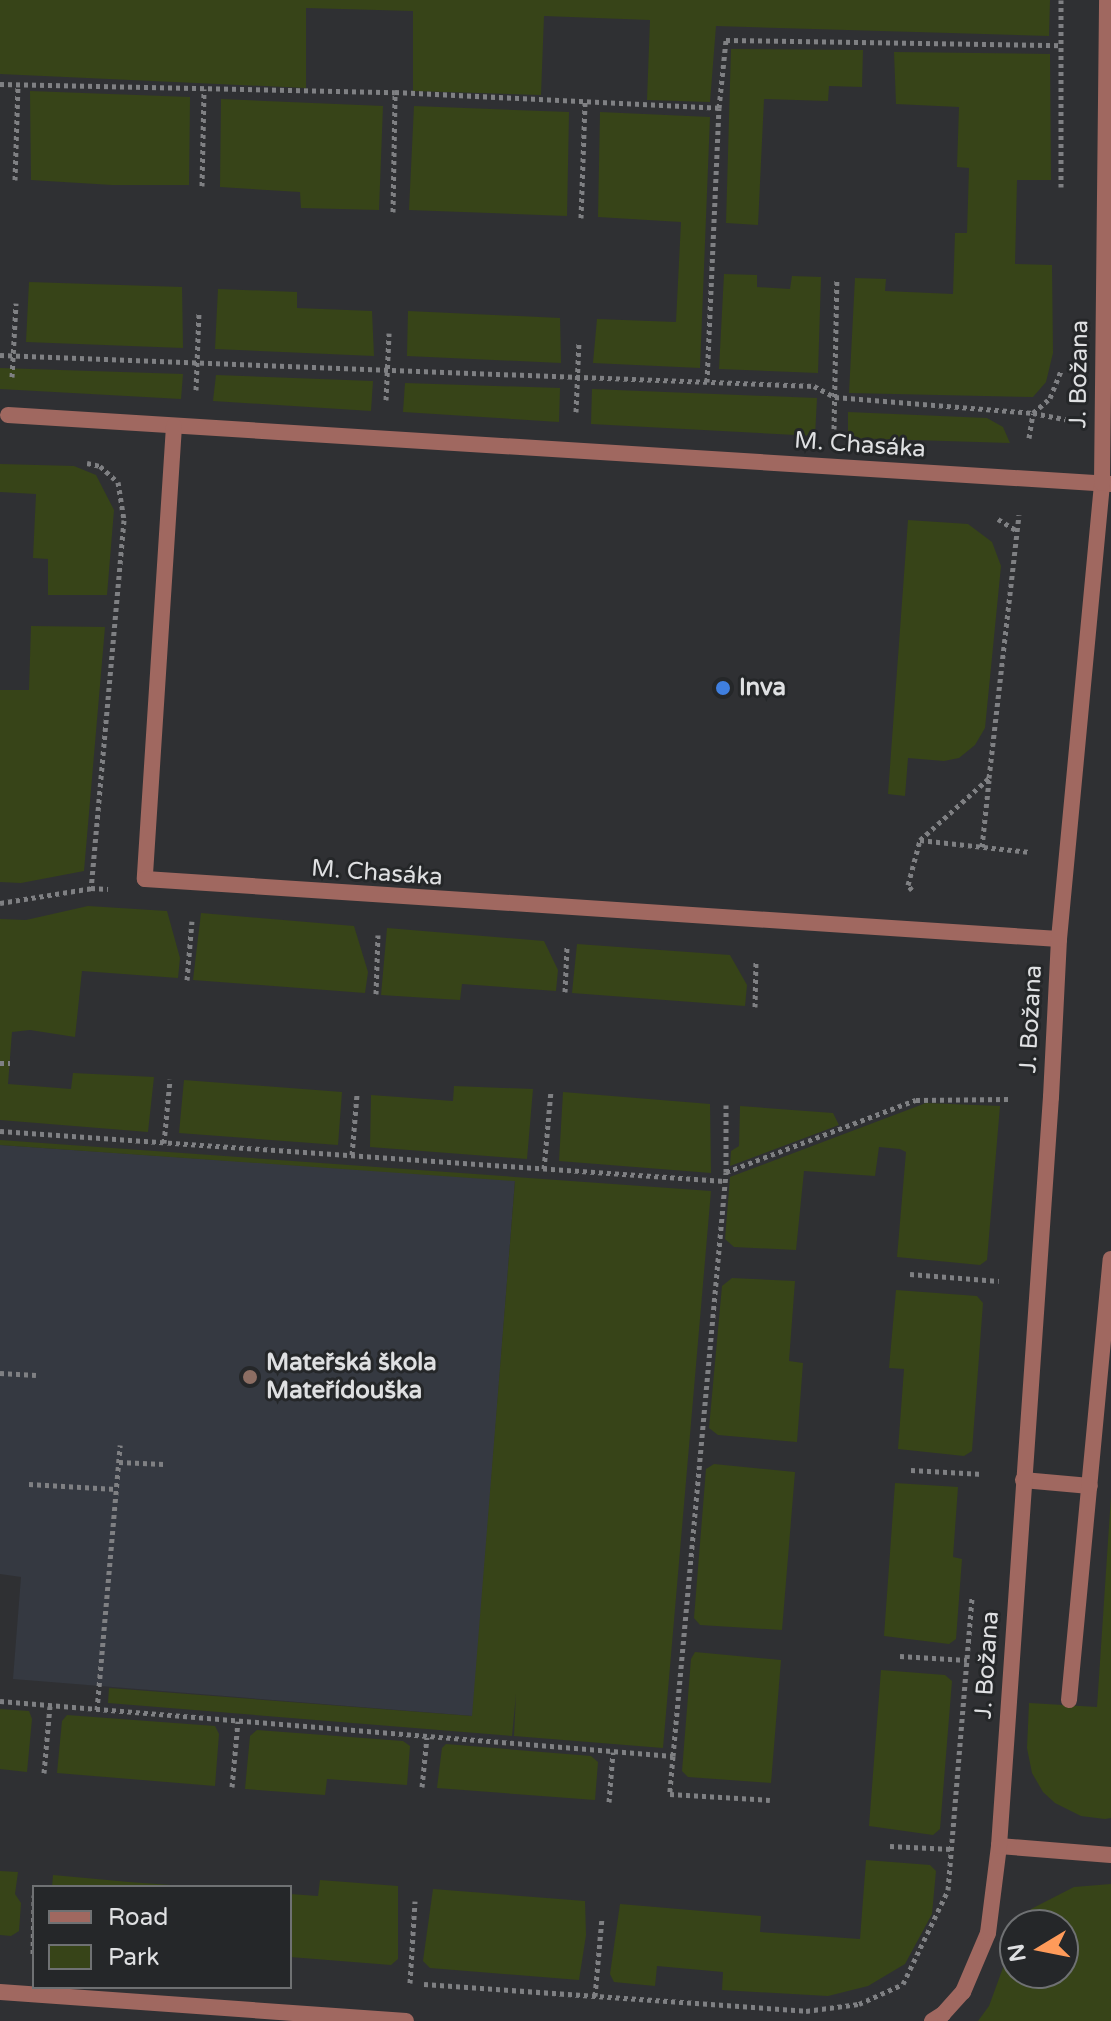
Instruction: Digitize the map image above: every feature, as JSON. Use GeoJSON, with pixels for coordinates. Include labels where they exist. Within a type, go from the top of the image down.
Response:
{"type":"FeatureCollection","features":[{"type":"Feature","properties":{"kind":"street","name":"J. Božana"},"geometry":{"type":"LineString","coordinates":[[932,2021],[943,2014],[963,1992],[988,1933],[999,1846],[1059,939],[1106,484],[1107,0]]}},
{"type":"Feature","properties":{"kind":"street","name":"M. Chasáka"},"geometry":{"type":"LineString","coordinates":[[8,415],[1106,484]]}},
{"type":"Feature","properties":{"kind":"street"},"geometry":{"type":"LineString","coordinates":[[145,879],[174,426]]}},
{"type":"Feature","properties":{"kind":"street","name":"M. Chasáka"},"geometry":{"type":"LineString","coordinates":[[145,879],[1059,939]]}},
{"type":"Feature","properties":{"kind":"street"},"geometry":{"type":"LineString","coordinates":[[1069,1700],[1111,1259]]}},
{"type":"Feature","properties":{"kind":"street"},"geometry":{"type":"LineString","coordinates":[[1023,1480],[1090,1486]]}},
{"type":"Feature","properties":{"kind":"street"},"geometry":{"type":"LineString","coordinates":[[999,1846],[1111,1855]]}},
{"type":"Feature","properties":{"kind":"street"},"geometry":{"type":"LineString","coordinates":[[0,1992],[406,2021]]}},
{"type":"Feature","properties":{"kind":"path"},"geometry":{"type":"LineString","coordinates":[[1061,0],[1061,198]]}},
{"type":"Feature","properties":{"kind":"path"},"geometry":{"type":"LineString","coordinates":[[707,382],[719,108],[726,40],[1106,45]]}},
{"type":"Feature","properties":{"kind":"path"},"geometry":{"type":"LineString","coordinates":[[0,84],[395,92],[719,108]]}},
{"type":"Feature","properties":{"kind":"path"},"geometry":{"type":"LineString","coordinates":[[15,180],[18,85]]}},
{"type":"Feature","properties":{"kind":"path"},"geometry":{"type":"LineString","coordinates":[[202,186],[204,89]]}},
{"type":"Feature","properties":{"kind":"path"},"geometry":{"type":"LineString","coordinates":[[393,212],[395,92]]}},
{"type":"Feature","properties":{"kind":"path"},"geometry":{"type":"LineString","coordinates":[[581,218],[585,101]]}},
{"type":"Feature","properties":{"kind":"path"},"geometry":{"type":"LineString","coordinates":[[832,468],[837,278]]}},
{"type":"Feature","properties":{"kind":"path"},"geometry":{"type":"LineString","coordinates":[[8,415],[16,303]]}},
{"type":"Feature","properties":{"kind":"path"},"geometry":{"type":"LineString","coordinates":[[195,427],[199,311]]}},
{"type":"Feature","properties":{"kind":"path"},"geometry":{"type":"LineString","coordinates":[[384,439],[389,333]]}},
{"type":"Feature","properties":{"kind":"path"},"geometry":{"type":"LineString","coordinates":[[573,450],[579,341]]}},
{"type":"Feature","properties":{"kind":"path"},"geometry":{"type":"LineString","coordinates":[[0,355],[814,386],[835,397],[1033,413]]}},
{"type":"Feature","properties":{"kind":"path"},"geometry":{"type":"LineString","coordinates":[[982,847],[1033,413],[1050,398],[1063,366]]}},
{"type":"Feature","properties":{"kind":"path"},"geometry":{"type":"LineString","coordinates":[[75,460],[100,466],[118,482],[124,520],[91,888]]}},
{"type":"Feature","properties":{"kind":"path"},"geometry":{"type":"LineString","coordinates":[[915,894],[908,885],[920,840],[989,778]]}},
{"type":"Feature","properties":{"kind":"path"},"geometry":{"type":"LineString","coordinates":[[920,840],[1035,852],[1035,863]]}},
{"type":"Feature","properties":{"kind":"path"},"geometry":{"type":"LineString","coordinates":[[0,903],[145,879]]}},
{"type":"Feature","properties":{"kind":"path"},"geometry":{"type":"LineString","coordinates":[[187,980],[193,911]]}},
{"type":"Feature","properties":{"kind":"path"},"geometry":{"type":"LineString","coordinates":[[376,994],[378,930]]}},
{"type":"Feature","properties":{"kind":"path"},"geometry":{"type":"LineString","coordinates":[[565,992],[568,931]]}},
{"type":"Feature","properties":{"kind":"path"},"geometry":{"type":"LineString","coordinates":[[755,1007],[756,948]]}},
{"type":"Feature","properties":{"kind":"path"},"geometry":{"type":"LineString","coordinates":[[0,1063],[10,1063]]}},
{"type":"Feature","properties":{"kind":"path"},"geometry":{"type":"LineString","coordinates":[[164,1143],[170,1079]]}},
{"type":"Feature","properties":{"kind":"path"},"geometry":{"type":"LineString","coordinates":[[544,1169],[551,1091]]}},
{"type":"Feature","properties":{"kind":"path"},"geometry":{"type":"LineString","coordinates":[[352,1155],[357,1094]]}},
{"type":"Feature","properties":{"kind":"path"},"geometry":{"type":"LineString","coordinates":[[726,1172],[916,1100],[1015,1098],[1014,1114]]}},
{"type":"Feature","properties":{"kind":"path"},"geometry":{"type":"LineString","coordinates":[[726,1105],[726,1172],[670,1794],[770,1800]]}},
{"type":"Feature","properties":{"kind":"path"},"geometry":{"type":"LineString","coordinates":[[0,1131],[724,1181]]}},
{"type":"Feature","properties":{"kind":"path"},"geometry":{"type":"LineString","coordinates":[[998,1294],[1001,1265]]}},
{"type":"Feature","properties":{"kind":"path"},"geometry":{"type":"LineString","coordinates":[[910,1274],[999,1281]]}},
{"type":"Feature","properties":{"kind":"path"},"geometry":{"type":"LineString","coordinates":[[0,1373],[36,1375]]}},
{"type":"Feature","properties":{"kind":"path"},"geometry":{"type":"LineString","coordinates":[[97,1710],[120,1445]]}},
{"type":"Feature","properties":{"kind":"path"},"geometry":{"type":"LineString","coordinates":[[981,1490],[984,1460]]}},
{"type":"Feature","properties":{"kind":"path"},"geometry":{"type":"LineString","coordinates":[[119,1462],[164,1464]]}},
{"type":"Feature","properties":{"kind":"path"},"geometry":{"type":"LineString","coordinates":[[911,1470],[983,1474]]}},
{"type":"Feature","properties":{"kind":"path"},"geometry":{"type":"LineString","coordinates":[[29,1484],[116,1489]]}},
{"type":"Feature","properties":{"kind":"path"},"geometry":{"type":"LineString","coordinates":[[395,1982],[806,2011],[859,2004],[903,1984],[911,1973],[948,1890],[974,1583]]}},
{"type":"Feature","properties":{"kind":"path"},"geometry":{"type":"LineString","coordinates":[[900,1656],[967,1660]]}},
{"type":"Feature","properties":{"kind":"path"},"geometry":{"type":"LineString","coordinates":[[0,1701],[673,1756]]}},
{"type":"Feature","properties":{"kind":"path"},"geometry":{"type":"LineString","coordinates":[[44,1773],[50,1706]]}},
{"type":"Feature","properties":{"kind":"path"},"geometry":{"type":"LineString","coordinates":[[232,1787],[238,1721]]}},
{"type":"Feature","properties":{"kind":"path"},"geometry":{"type":"LineString","coordinates":[[422,1787],[427,1737]]}},
{"type":"Feature","properties":{"kind":"path"},"geometry":{"type":"LineString","coordinates":[[609,1802],[613,1752]]}},
{"type":"Feature","properties":{"kind":"path"},"geometry":{"type":"LineString","coordinates":[[890,1846],[951,1849]]}},
{"type":"Feature","properties":{"kind":"path"},"geometry":{"type":"LineString","coordinates":[[410,1983],[415,1901]]}},
{"type":"Feature","properties":{"kind":"path"},"geometry":{"type":"LineString","coordinates":[[595,1996],[602,1917]]}},
{"type":"Feature","properties":{"kind":"shaded area","name":"Mateřská škola Mateřídouška"},"geometry":{"type":"Polygon","coordinates":[[[0,1145],[515,1180],[473,1716],[13,1679],[21,1577],[0,1574],[0,1145]]]}},
{"type":"Feature","properties":{"kind":"green space"},"geometry":{"type":"Polygon","coordinates":[[[0,0],[1050,0],[1049,36],[716,26],[710,102],[647,100],[650,20],[544,16],[541,95],[413,91],[413,11],[306,8],[306,88],[0,74],[0,0]]]}},
{"type":"Feature","properties":{"kind":"green space"},"geometry":{"type":"Polygon","coordinates":[[[731,49],[863,50],[862,87],[829,86],[828,101],[764,99],[758,225],[726,223],[731,49]]]}},
{"type":"Feature","properties":{"kind":"green space"},"geometry":{"type":"Polygon","coordinates":[[[894,52],[1050,54],[1051,180],[1017,180],[1015,264],[1052,265],[1053,353],[1046,382],[1033,397],[849,393],[855,278],[886,279],[885,291],[953,294],[955,233],[967,233],[969,168],[957,167],[959,107],[896,104],[894,52]]]}},
{"type":"Feature","properties":{"kind":"green space"},"geometry":{"type":"Polygon","coordinates":[[[30,91],[190,97],[189,185],[112,185],[31,180],[30,91]]]}},
{"type":"Feature","properties":{"kind":"green space"},"geometry":{"type":"Polygon","coordinates":[[[221,99],[383,106],[379,210],[301,208],[300,192],[220,187],[221,99]]]}},
{"type":"Feature","properties":{"kind":"green space"},"geometry":{"type":"Polygon","coordinates":[[[414,106],[569,112],[567,216],[409,210],[414,106]]]}},
{"type":"Feature","properties":{"kind":"green space"},"geometry":{"type":"Polygon","coordinates":[[[600,112],[710,117],[700,368],[593,363],[597,319],[676,322],[681,222],[598,217],[600,112]]]}},
{"type":"Feature","properties":{"kind":"green space"},"geometry":{"type":"Polygon","coordinates":[[[724,274],[757,275],[757,287],[790,289],[792,276],[821,277],[818,373],[719,369],[724,274]]]}},
{"type":"Feature","properties":{"kind":"green space"},"geometry":{"type":"Polygon","coordinates":[[[29,282],[182,287],[183,348],[26,342],[29,282]]]}},
{"type":"Feature","properties":{"kind":"green space"},"geometry":{"type":"Polygon","coordinates":[[[218,289],[297,292],[297,308],[372,311],[374,356],[215,349],[218,289]]]}},
{"type":"Feature","properties":{"kind":"green space"},"geometry":{"type":"Polygon","coordinates":[[[408,311],[560,318],[561,363],[407,356],[408,311]]]}},
{"type":"Feature","properties":{"kind":"green space"},"geometry":{"type":"Polygon","coordinates":[[[0,368],[183,374],[181,399],[0,389],[0,368]]]}},
{"type":"Feature","properties":{"kind":"green space"},"geometry":{"type":"Polygon","coordinates":[[[216,375],[373,381],[371,411],[213,401],[216,375]]]}},
{"type":"Feature","properties":{"kind":"green space"},"geometry":{"type":"Polygon","coordinates":[[[405,383],[560,388],[559,422],[403,412],[405,383]]]}},
{"type":"Feature","properties":{"kind":"green space"},"geometry":{"type":"Polygon","coordinates":[[[592,389],[817,398],[815,436],[591,424],[592,389]]]}},
{"type":"Feature","properties":{"kind":"green space"},"geometry":{"type":"Polygon","coordinates":[[[848,412],[987,418],[1003,427],[1010,443],[848,438],[848,412]]]}},
{"type":"Feature","properties":{"kind":"green space"},"geometry":{"type":"Polygon","coordinates":[[[0,464],[74,466],[96,475],[114,510],[107,595],[48,595],[48,559],[33,558],[36,494],[0,492],[0,464]]]}},
{"type":"Feature","properties":{"kind":"green space"},"geometry":{"type":"Polygon","coordinates":[[[908,520],[968,524],[992,542],[1001,566],[985,728],[975,745],[959,758],[944,761],[908,758],[905,796],[888,794],[908,520]]]}},
{"type":"Feature","properties":{"kind":"green space"},"geometry":{"type":"Polygon","coordinates":[[[31,626],[105,627],[84,871],[21,883],[0,882],[0,690],[29,690],[31,626]]]}},
{"type":"Feature","properties":{"kind":"green space"},"geometry":{"type":"Polygon","coordinates":[[[88,906],[167,911],[180,958],[178,978],[82,971],[75,1037],[30,1030],[12,1032],[8,1084],[71,1089],[73,1073],[154,1077],[148,1132],[0,1120],[0,919],[26,920],[88,906]]]}},
{"type":"Feature","properties":{"kind":"green space"},"geometry":{"type":"Polygon","coordinates":[[[201,913],[354,926],[368,972],[365,993],[193,980],[201,913]]]}},
{"type":"Feature","properties":{"kind":"green space"},"geometry":{"type":"Polygon","coordinates":[[[387,928],[544,941],[558,970],[556,991],[462,984],[460,1000],[381,995],[387,928]]]}},
{"type":"Feature","properties":{"kind":"green space"},"geometry":{"type":"Polygon","coordinates":[[[577,944],[730,955],[747,985],[745,1006],[572,993],[577,944]]]}},
{"type":"Feature","properties":{"kind":"green space"},"geometry":{"type":"Polygon","coordinates":[[[184,1080],[342,1092],[338,1145],[179,1133],[184,1080]]]}},
{"type":"Feature","properties":{"kind":"green space"},"geometry":{"type":"Polygon","coordinates":[[[454,1086],[533,1089],[527,1159],[370,1147],[371,1095],[453,1101],[454,1086]]]}},
{"type":"Feature","properties":{"kind":"green space"},"geometry":{"type":"Polygon","coordinates":[[[563,1092],[710,1104],[711,1173],[559,1161],[563,1092]]]}},
{"type":"Feature","properties":{"kind":"green space"},"geometry":{"type":"Polygon","coordinates":[[[926,1103],[1000,1106],[987,1260],[980,1265],[897,1257],[906,1152],[900,1149],[879,1147],[875,1176],[804,1171],[796,1250],[734,1247],[725,1239],[730,1177],[926,1103]]]}},
{"type":"Feature","properties":{"kind":"green space"},"geometry":{"type":"Polygon","coordinates":[[[740,1106],[833,1113],[839,1125],[730,1166],[731,1151],[739,1146],[740,1106]]]}},
{"type":"Feature","properties":{"kind":"green space"},"geometry":{"type":"Polygon","coordinates":[[[0,1140],[711,1191],[663,1748],[514,1736],[516,1694],[512,1736],[108,1703],[109,1688],[472,1716],[515,1181],[0,1145],[0,1140]]]}},
{"type":"Feature","properties":{"kind":"green space"},"geometry":{"type":"Polygon","coordinates":[[[732,1278],[795,1281],[789,1361],[803,1363],[797,1442],[718,1435],[709,1428],[722,1286],[732,1278]]]}},
{"type":"Feature","properties":{"kind":"green space"},"geometry":{"type":"Polygon","coordinates":[[[896,1290],[977,1296],[983,1303],[972,1451],[964,1456],[898,1449],[904,1369],[889,1368],[896,1290]]]}},
{"type":"Feature","properties":{"kind":"green space"},"geometry":{"type":"Polygon","coordinates":[[[714,1464],[795,1472],[782,1630],[700,1625],[694,1618],[706,1469],[714,1464]]]}},
{"type":"Feature","properties":{"kind":"green space"},"geometry":{"type":"Polygon","coordinates":[[[895,1483],[958,1487],[953,1557],[962,1559],[956,1639],[949,1644],[884,1636],[895,1483]]]}},
{"type":"Feature","properties":{"kind":"green space"},"geometry":{"type":"Polygon","coordinates":[[[1111,1496],[1111,1818],[1105,1819],[1081,1816],[1055,1803],[1043,1792],[1032,1773],[1027,1748],[1029,1703],[1097,1707],[1111,1496]]]}},
{"type":"Feature","properties":{"kind":"green space"},"geometry":{"type":"Polygon","coordinates":[[[695,1652],[781,1660],[771,1783],[688,1777],[682,1771],[691,1659],[695,1652]]]}},
{"type":"Feature","properties":{"kind":"green space"},"geometry":{"type":"Polygon","coordinates":[[[881,1670],[945,1675],[952,1681],[940,1829],[933,1835],[869,1826],[881,1670]]]}},
{"type":"Feature","properties":{"kind":"green space"},"geometry":{"type":"Polygon","coordinates":[[[0,1709],[29,1711],[32,1719],[27,1772],[0,1769],[0,1709]]]}},
{"type":"Feature","properties":{"kind":"green space"},"geometry":{"type":"Polygon","coordinates":[[[67,1715],[215,1726],[219,1734],[215,1786],[57,1773],[62,1721],[67,1715]]]}},
{"type":"Feature","properties":{"kind":"green space"},"geometry":{"type":"Polygon","coordinates":[[[257,1730],[403,1741],[410,1746],[407,1785],[327,1779],[325,1795],[245,1789],[250,1736],[257,1730]]]}},
{"type":"Feature","properties":{"kind":"green space"},"geometry":{"type":"Polygon","coordinates":[[[446,1744],[591,1756],[598,1762],[595,1800],[437,1788],[442,1748],[446,1744]]]}},
{"type":"Feature","properties":{"kind":"green space"},"geometry":{"type":"Polygon","coordinates":[[[866,1860],[930,1865],[936,1871],[932,1914],[905,1964],[868,1986],[828,1996],[722,1990],[723,1972],[657,1966],[655,1986],[614,1982],[610,1974],[620,1904],[761,1916],[760,1932],[860,1939],[866,1860]]]}},
{"type":"Feature","properties":{"kind":"green space"},"geometry":{"type":"Polygon","coordinates":[[[0,1871],[18,1872],[15,1894],[21,1903],[19,1931],[11,1936],[0,1935],[0,1871]]]}},
{"type":"Feature","properties":{"kind":"green space"},"geometry":{"type":"Polygon","coordinates":[[[53,1875],[171,1885],[52,1885],[53,1875]]]}},
{"type":"Feature","properties":{"kind":"green space"},"geometry":{"type":"Polygon","coordinates":[[[320,1880],[398,1886],[398,1959],[391,1965],[292,1957],[292,1894],[318,1896],[320,1880]]]}},
{"type":"Feature","properties":{"kind":"green space"},"geometry":{"type":"Polygon","coordinates":[[[1111,1884],[1111,2021],[978,2021],[989,2006],[999,1979],[999,1989],[1079,1989],[1079,1909],[1031,1909],[1074,1887],[1111,1884]]]}},
{"type":"Feature","properties":{"kind":"green space"},"geometry":{"type":"Polygon","coordinates":[[[433,1889],[585,1901],[586,1935],[579,1980],[430,1968],[423,1961],[433,1889]]]}},
{"type":"Feature","properties":{"kind":"place","name":"Inva"},"geometry":{"type":"Point","coordinates":[723,688]}},
{"type":"Feature","properties":{"kind":"place","name":"Mateřská škola Mateřídouška"},"geometry":{"type":"Point","coordinates":[250,1377]}}]}
